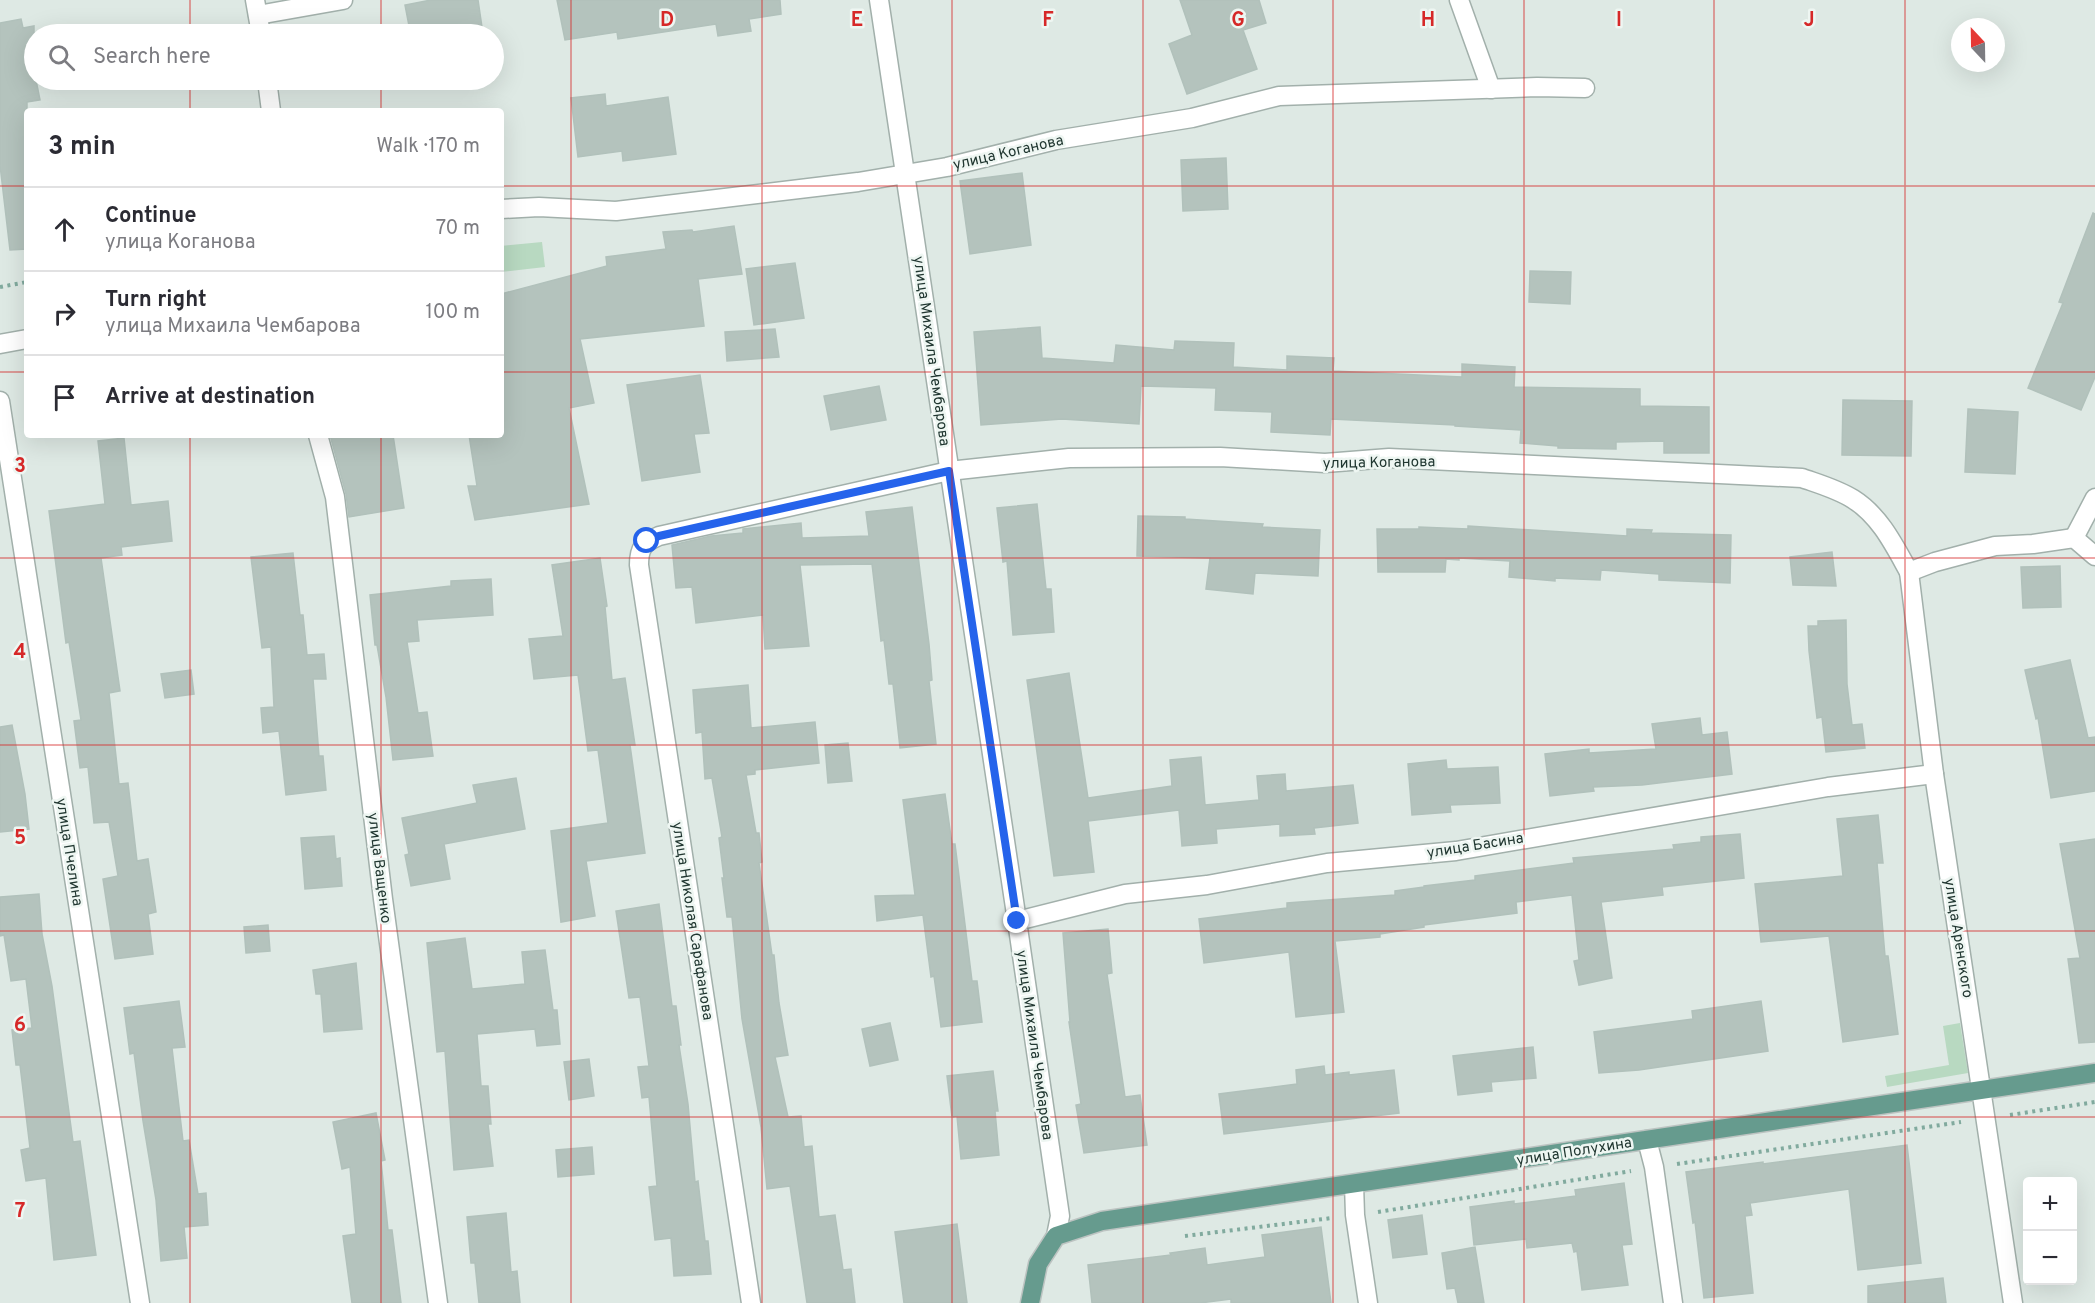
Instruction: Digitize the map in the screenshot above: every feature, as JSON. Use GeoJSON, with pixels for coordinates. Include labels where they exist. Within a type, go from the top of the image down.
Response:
{"type":"FeatureCollection","features":[{"type":"Feature","properties":{"kind":"main road","name":"улица Полухина"},"geometry":{"type":"LineString","coordinates":[[1056,1236],[1102,1221],[2095,1072]]}},
{"type":"Feature","properties":{"kind":"main road"},"geometry":{"type":"LineString","coordinates":[[1030,1303],[1038,1264],[1056,1236]]}},
{"type":"Feature","properties":{"kind":"street"},"geometry":{"type":"LineString","coordinates":[[260,24],[257,7],[343,0]]}},
{"type":"Feature","properties":{"kind":"street","name":"улица Михаила Чембарова"},"geometry":{"type":"LineString","coordinates":[[879,0],[1060,1215],[1056,1236]]}},
{"type":"Feature","properties":{"kind":"street"},"geometry":{"type":"LineString","coordinates":[[1459,0],[1491,89]]}},
{"type":"Feature","properties":{"kind":"street","name":"улица Коганова"},"geometry":{"type":"LineString","coordinates":[[504,209],[539,207],[616,211],[737,197],[947,167],[1056,140],[1192,118],[1279,96],[1585,88]]}},
{"type":"Feature","properties":{"kind":"street"},"geometry":{"type":"LineString","coordinates":[[268,90],[271,108]]}},
{"type":"Feature","properties":{"kind":"street"},"geometry":{"type":"LineString","coordinates":[[0,344],[24,340]]}},
{"type":"Feature","properties":{"kind":"street","name":"улица Пчелина"},"geometry":{"type":"LineString","coordinates":[[0,401],[140,1303]]}},
{"type":"Feature","properties":{"kind":"street","name":"улица Ващенко"},"geometry":{"type":"LineString","coordinates":[[319,438],[335,497],[383,899],[438,1303]]}},
{"type":"Feature","properties":{"kind":"street","name":"улица Коганова"},"geometry":{"type":"LineString","coordinates":[[647,541],[659,536],[949,471],[1069,458],[1220,458],[1325,463],[1389,458],[1802,478],[1855,500],[1878,521],[1909,572]]}},
{"type":"Feature","properties":{"kind":"street"},"geometry":{"type":"LineString","coordinates":[[2074,538],[2095,498]]}},
{"type":"Feature","properties":{"kind":"street"},"geometry":{"type":"LineString","coordinates":[[1909,572],[1935,562],[1995,546],[2033,544],[2074,538],[2095,556]]}},
{"type":"Feature","properties":{"kind":"street","name":"улица Николая Сарафанова"},"geometry":{"type":"LineString","coordinates":[[647,541],[639,550],[639,565],[751,1303]]}},
{"type":"Feature","properties":{"kind":"street","name":"улица Аренского"},"geometry":{"type":"LineString","coordinates":[[1909,572],[1934,774],[2013,1303]]}},
{"type":"Feature","properties":{"kind":"street","name":"улица Басина"},"geometry":{"type":"LineString","coordinates":[[1017,921],[1125,894],[1207,885],[1327,863],[1456,850],[1828,787],[1934,774]]}},
{"type":"Feature","properties":{"kind":"street"},"geometry":{"type":"LineString","coordinates":[[1647,1140],[1654,1167],[1673,1303]]}},
{"type":"Feature","properties":{"kind":"street"},"geometry":{"type":"LineString","coordinates":[[1354,1184],[1355,1215],[1368,1303]]}},
{"type":"Feature","properties":{"kind":"path"},"geometry":{"type":"LineString","coordinates":[[0,287],[24,283]]}},
{"type":"Feature","properties":{"kind":"path"},"geometry":{"type":"LineString","coordinates":[[1184,1237],[1355,1215],[1654,1167],[2095,1102]]}},
{"type":"Feature","properties":{"kind":"green space"},"geometry":{"type":"Polygon","coordinates":[[[542,242],[545,267],[504,272],[504,246],[542,242]]]}},
{"type":"Feature","properties":{"kind":"green space"},"geometry":{"type":"Polygon","coordinates":[[[1960,1023],[1968,1073],[1887,1087],[1885,1076],[1949,1065],[1943,1026],[1960,1023]]]}},
{"type":"Feature","properties":{"kind":"building"},"geometry":{"type":"Polygon","coordinates":[[[431,0],[478,0],[482,24],[409,24],[405,5],[431,0]]]}},
{"type":"Feature","properties":{"kind":"building"},"geometry":{"type":"Polygon","coordinates":[[[557,0],[780,0],[781,14],[749,19],[751,31],[718,36],[716,24],[618,39],[617,32],[565,40],[557,0]]]}},
{"type":"Feature","properties":{"kind":"building"},"geometry":{"type":"Polygon","coordinates":[[[1180,0],[1259,0],[1266,23],[1243,30],[1257,69],[1187,94],[1169,44],[1192,35],[1180,0]]]}},
{"type":"Feature","properties":{"kind":"building"},"geometry":{"type":"Polygon","coordinates":[[[21,19],[24,28],[24,90],[38,90],[40,100],[27,102],[27,108],[24,108],[24,249],[10,250],[0,165],[0,23],[21,19]]]}},
{"type":"Feature","properties":{"kind":"building"},"geometry":{"type":"Polygon","coordinates":[[[605,94],[606,106],[668,97],[676,154],[623,161],[622,151],[578,157],[571,98],[605,94]]]}},
{"type":"Feature","properties":{"kind":"building"},"geometry":{"type":"Polygon","coordinates":[[[1226,158],[1228,209],[1183,211],[1181,160],[1226,158]]]}},
{"type":"Feature","properties":{"kind":"building"},"geometry":{"type":"Polygon","coordinates":[[[1022,173],[1031,245],[970,254],[960,181],[1022,173]]]}},
{"type":"Feature","properties":{"kind":"building"},"geometry":{"type":"Polygon","coordinates":[[[2093,213],[2095,214],[2095,377],[2081,410],[2028,388],[2063,303],[2059,302],[2093,213]]]}},
{"type":"Feature","properties":{"kind":"building"},"geometry":{"type":"Polygon","coordinates":[[[734,226],[742,274],[698,279],[704,326],[580,339],[594,403],[569,408],[589,504],[475,520],[468,486],[477,486],[469,438],[504,438],[504,293],[607,266],[606,257],[666,249],[663,232],[692,230],[693,232],[734,226]]]}},
{"type":"Feature","properties":{"kind":"building"},"geometry":{"type":"Polygon","coordinates":[[[795,263],[804,318],[754,325],[746,269],[795,263]]]}},
{"type":"Feature","properties":{"kind":"building"},"geometry":{"type":"Polygon","coordinates":[[[1530,271],[1571,272],[1570,304],[1529,302],[1530,271]]]}},
{"type":"Feature","properties":{"kind":"building"},"geometry":{"type":"Polygon","coordinates":[[[1040,327],[1042,358],[1114,363],[1116,345],[1174,350],[1175,341],[1234,343],[1233,367],[1287,370],[1287,356],[1334,358],[1333,371],[1462,377],[1462,364],[1515,367],[1514,387],[1640,389],[1640,406],[1709,407],[1709,453],[1664,453],[1664,441],[1616,442],[1616,449],[1558,448],[1558,446],[1520,443],[1521,430],[1331,419],[1330,435],[1271,432],[1272,412],[1215,410],[1216,388],[1141,386],[1139,424],[1062,419],[981,425],[974,332],[1040,327]]]}},
{"type":"Feature","properties":{"kind":"building"},"geometry":{"type":"Polygon","coordinates":[[[775,329],[779,357],[727,361],[725,332],[775,329]]]}},
{"type":"Feature","properties":{"kind":"building"},"geometry":{"type":"Polygon","coordinates":[[[700,375],[709,433],[694,434],[700,472],[642,481],[627,385],[700,375]]]}},
{"type":"Feature","properties":{"kind":"building"},"geometry":{"type":"Polygon","coordinates":[[[879,386],[886,420],[831,430],[824,396],[879,386]]]}},
{"type":"Feature","properties":{"kind":"building"},"geometry":{"type":"Polygon","coordinates":[[[1843,400],[1912,401],[1911,456],[1842,455],[1843,400]]]}},
{"type":"Feature","properties":{"kind":"building"},"geometry":{"type":"Polygon","coordinates":[[[1968,409],[2018,412],[2015,474],[1965,472],[1968,409]]]}},
{"type":"Feature","properties":{"kind":"building"},"geometry":{"type":"Polygon","coordinates":[[[124,438],[131,505],[168,501],[172,541],[121,547],[122,555],[101,558],[120,691],[109,693],[119,784],[128,783],[137,861],[148,859],[156,912],[148,914],[153,954],[115,959],[103,879],[118,876],[109,822],[94,823],[88,767],[80,768],[74,721],[81,720],[69,642],[66,643],[49,511],[105,504],[98,441],[124,438]]]}},
{"type":"Feature","properties":{"kind":"building"},"geometry":{"type":"Polygon","coordinates":[[[331,438],[393,438],[404,508],[349,517],[346,494],[331,438]]]}},
{"type":"Feature","properties":{"kind":"building"},"geometry":{"type":"Polygon","coordinates":[[[1037,504],[1046,589],[1051,589],[1054,632],[1013,635],[1007,561],[1003,562],[997,508],[1037,504]]]}},
{"type":"Feature","properties":{"kind":"building"},"geometry":{"type":"Polygon","coordinates":[[[912,507],[929,644],[932,680],[929,681],[936,744],[900,748],[893,684],[889,684],[884,640],[881,641],[872,564],[800,565],[809,646],[765,649],[763,615],[696,623],[692,587],[676,588],[672,545],[711,536],[743,533],[743,529],[801,523],[802,538],[869,536],[866,512],[912,507]]]}},
{"type":"Feature","properties":{"kind":"building"},"geometry":{"type":"Polygon","coordinates":[[[1138,516],[1185,517],[1185,519],[1263,524],[1262,527],[1320,530],[1318,576],[1255,573],[1253,594],[1206,589],[1210,558],[1137,556],[1138,516]]]}},
{"type":"Feature","properties":{"kind":"building"},"geometry":{"type":"Polygon","coordinates":[[[1468,526],[1627,536],[1627,529],[1652,530],[1651,533],[1731,535],[1730,583],[1659,580],[1659,574],[1601,570],[1600,580],[1555,578],[1555,581],[1509,577],[1510,561],[1459,558],[1459,560],[1446,559],[1445,572],[1378,572],[1377,529],[1419,529],[1419,527],[1468,529],[1468,526]]]}},
{"type":"Feature","properties":{"kind":"building"},"geometry":{"type":"Polygon","coordinates":[[[1832,552],[1836,586],[1793,585],[1790,557],[1832,552]]]}},
{"type":"Feature","properties":{"kind":"building"},"geometry":{"type":"Polygon","coordinates":[[[293,553],[307,655],[324,654],[326,679],[313,679],[319,756],[323,756],[326,790],[286,795],[279,731],[263,733],[261,708],[274,707],[271,647],[262,648],[251,557],[293,553]]]}},
{"type":"Feature","properties":{"kind":"building"},"geometry":{"type":"Polygon","coordinates":[[[600,558],[607,606],[605,607],[612,680],[625,678],[635,745],[630,745],[645,853],[586,861],[595,916],[561,922],[551,831],[608,823],[598,750],[588,751],[578,675],[534,679],[529,639],[563,636],[552,565],[600,558]]]}},
{"type":"Feature","properties":{"kind":"building"},"geometry":{"type":"Polygon","coordinates":[[[2060,566],[2061,607],[2023,608],[2021,567],[2060,566]]]}},
{"type":"Feature","properties":{"kind":"building"},"geometry":{"type":"Polygon","coordinates":[[[491,579],[493,615],[417,620],[419,641],[407,642],[418,713],[427,712],[433,756],[393,760],[386,697],[377,645],[375,645],[370,595],[451,586],[451,581],[491,579]]]}},
{"type":"Feature","properties":{"kind":"building"},"geometry":{"type":"Polygon","coordinates":[[[1846,620],[1847,684],[1852,725],[1862,724],[1865,748],[1826,752],[1822,717],[1817,718],[1808,626],[1818,626],[1818,621],[1846,620]]]}},
{"type":"Feature","properties":{"kind":"building"},"geometry":{"type":"Polygon","coordinates":[[[2070,660],[2088,738],[2095,737],[2095,791],[2051,798],[2038,718],[2036,719],[2025,670],[2070,660]]]}},
{"type":"Feature","properties":{"kind":"building"},"geometry":{"type":"Polygon","coordinates":[[[191,670],[194,694],[165,698],[161,674],[191,670]]]}},
{"type":"Feature","properties":{"kind":"building"},"geometry":{"type":"Polygon","coordinates":[[[1069,673],[1088,798],[1172,786],[1170,760],[1201,757],[1205,805],[1259,800],[1257,776],[1285,774],[1286,791],[1353,785],[1358,823],[1314,828],[1315,834],[1280,836],[1280,824],[1216,829],[1217,843],[1182,846],[1179,810],[1088,821],[1094,872],[1054,876],[1027,680],[1069,673]]]}},
{"type":"Feature","properties":{"kind":"building"},"geometry":{"type":"Polygon","coordinates":[[[748,685],[751,728],[815,722],[819,763],[755,770],[755,774],[746,775],[756,833],[759,833],[762,862],[759,863],[788,1055],[775,1057],[788,1117],[801,1116],[804,1147],[812,1146],[819,1217],[835,1215],[843,1270],[851,1269],[855,1303],[807,1303],[790,1186],[767,1189],[761,1127],[742,1019],[732,917],[727,917],[722,878],[724,878],[719,838],[722,837],[712,778],[705,779],[702,732],[696,733],[693,690],[748,685]]]}},
{"type":"Feature","properties":{"kind":"building"},"geometry":{"type":"Polygon","coordinates":[[[1700,718],[1702,735],[1727,732],[1732,774],[1642,785],[1593,787],[1594,791],[1550,796],[1545,754],[1589,749],[1589,753],[1656,749],[1652,724],[1700,718]]]}},
{"type":"Feature","properties":{"kind":"building"},"geometry":{"type":"Polygon","coordinates":[[[12,725],[29,829],[0,832],[0,727],[12,725]]]}},
{"type":"Feature","properties":{"kind":"building"},"geometry":{"type":"Polygon","coordinates":[[[848,743],[852,781],[828,783],[825,745],[848,743]]]}},
{"type":"Feature","properties":{"kind":"building"},"geometry":{"type":"Polygon","coordinates":[[[1446,760],[1447,769],[1498,767],[1500,803],[1450,805],[1451,812],[1412,815],[1408,764],[1446,760]]]}},
{"type":"Feature","properties":{"kind":"building"},"geometry":{"type":"Polygon","coordinates":[[[516,778],[525,829],[444,844],[450,879],[411,886],[405,855],[409,854],[402,818],[477,803],[473,785],[516,778]]]}},
{"type":"Feature","properties":{"kind":"building"},"geometry":{"type":"Polygon","coordinates":[[[945,794],[952,844],[955,844],[972,981],[977,981],[982,1022],[941,1027],[934,976],[931,977],[923,915],[877,921],[875,896],[915,895],[903,800],[945,794]]]}},
{"type":"Feature","properties":{"kind":"building"},"geometry":{"type":"Polygon","coordinates":[[[1878,815],[1883,863],[1877,863],[1885,956],[1888,956],[1898,1034],[1843,1042],[1829,936],[1761,942],[1755,884],[1843,876],[1837,819],[1878,815]]]}},
{"type":"Feature","properties":{"kind":"building"},"geometry":{"type":"Polygon","coordinates":[[[1740,834],[1744,878],[1662,887],[1663,895],[1601,902],[1612,978],[1579,985],[1574,961],[1579,960],[1572,895],[1516,902],[1517,913],[1424,925],[1424,927],[1380,934],[1380,937],[1335,941],[1344,1012],[1296,1017],[1289,952],[1204,963],[1199,919],[1287,908],[1287,903],[1395,895],[1395,891],[1475,880],[1475,876],[1574,863],[1573,858],[1674,849],[1673,845],[1701,842],[1701,837],[1740,834]]]}},
{"type":"Feature","properties":{"kind":"building"},"geometry":{"type":"Polygon","coordinates":[[[334,836],[336,859],[340,858],[342,886],[305,889],[301,838],[334,836]]]}},
{"type":"Feature","properties":{"kind":"building"},"geometry":{"type":"Polygon","coordinates":[[[2095,839],[2095,1042],[2079,1043],[2068,959],[2080,958],[2060,844],[2095,839]]]}},
{"type":"Feature","properties":{"kind":"building"},"geometry":{"type":"Polygon","coordinates":[[[39,894],[42,934],[52,986],[73,1142],[80,1141],[96,1255],[54,1260],[46,1178],[26,1181],[21,1150],[30,1148],[20,1065],[16,1065],[12,1030],[32,1028],[26,979],[11,981],[4,935],[0,936],[0,897],[39,894]]]}},
{"type":"Feature","properties":{"kind":"building"},"geometry":{"type":"Polygon","coordinates":[[[659,904],[672,1006],[676,1006],[695,1182],[698,1181],[711,1274],[674,1276],[671,1238],[655,1240],[649,1187],[657,1186],[649,1097],[642,1098],[638,1067],[649,1066],[640,997],[629,998],[616,911],[659,904]]]}},
{"type":"Feature","properties":{"kind":"building"},"geometry":{"type":"Polygon","coordinates":[[[268,925],[270,951],[246,953],[244,927],[268,925]]]}},
{"type":"Feature","properties":{"kind":"building"},"geometry":{"type":"Polygon","coordinates":[[[1108,929],[1112,973],[1107,974],[1125,1097],[1140,1095],[1147,1145],[1084,1153],[1076,1105],[1081,1104],[1069,1022],[1063,933],[1108,929]]]}},
{"type":"Feature","properties":{"kind":"building"},"geometry":{"type":"Polygon","coordinates":[[[465,938],[472,989],[525,984],[522,952],[545,950],[553,1010],[557,1010],[560,1044],[537,1046],[535,1029],[477,1034],[481,1086],[488,1086],[491,1124],[488,1124],[493,1166],[454,1170],[445,1051],[437,1052],[427,943],[465,938]]]}},
{"type":"Feature","properties":{"kind":"building"},"geometry":{"type":"Polygon","coordinates":[[[356,963],[362,1029],[324,1032],[321,994],[316,994],[313,970],[356,963]]]}},
{"type":"Feature","properties":{"kind":"building"},"geometry":{"type":"Polygon","coordinates":[[[179,1001],[185,1047],[172,1048],[183,1141],[189,1140],[198,1194],[206,1193],[208,1225],[184,1227],[187,1258],[161,1261],[156,1200],[134,1053],[130,1054],[124,1008],[179,1001]]]}},
{"type":"Feature","properties":{"kind":"building"},"geometry":{"type":"Polygon","coordinates":[[[1761,1001],[1768,1051],[1639,1070],[1599,1073],[1594,1032],[1693,1019],[1692,1011],[1761,1001]]]}},
{"type":"Feature","properties":{"kind":"building"},"geometry":{"type":"Polygon","coordinates":[[[890,1023],[898,1060],[870,1066],[862,1029],[890,1023]]]}},
{"type":"Feature","properties":{"kind":"building"},"geometry":{"type":"Polygon","coordinates":[[[1533,1047],[1536,1078],[1491,1082],[1492,1091],[1458,1095],[1453,1056],[1533,1047]]]}},
{"type":"Feature","properties":{"kind":"building"},"geometry":{"type":"Polygon","coordinates":[[[589,1059],[594,1096],[569,1100],[564,1062],[589,1059]]]}},
{"type":"Feature","properties":{"kind":"building"},"geometry":{"type":"Polygon","coordinates":[[[1324,1066],[1325,1075],[1394,1070],[1399,1113],[1224,1134],[1219,1094],[1297,1084],[1296,1070],[1324,1066]]]}},
{"type":"Feature","properties":{"kind":"building"},"geometry":{"type":"Polygon","coordinates":[[[993,1071],[998,1111],[995,1111],[999,1155],[961,1159],[957,1116],[952,1117],[947,1076],[993,1071]]]}},
{"type":"Feature","properties":{"kind":"building"},"geometry":{"type":"Polygon","coordinates":[[[376,1113],[385,1160],[381,1161],[388,1230],[392,1230],[401,1303],[352,1303],[343,1236],[356,1234],[350,1167],[342,1169],[333,1122],[376,1113]]]}},
{"type":"Feature","properties":{"kind":"building"},"geometry":{"type":"Polygon","coordinates":[[[1907,1145],[1921,1263],[1858,1270],[1849,1189],[1750,1203],[1752,1215],[1745,1216],[1753,1293],[1704,1298],[1695,1222],[1693,1223],[1686,1172],[1907,1145]]]}},
{"type":"Feature","properties":{"kind":"building"},"geometry":{"type":"Polygon","coordinates":[[[592,1147],[594,1174],[558,1177],[556,1150],[592,1147]]]}},
{"type":"Feature","properties":{"kind":"building"},"geometry":{"type":"Polygon","coordinates":[[[1624,1183],[1632,1244],[1622,1245],[1628,1285],[1582,1290],[1577,1251],[1574,1252],[1572,1243],[1527,1248],[1526,1239],[1474,1245],[1470,1207],[1576,1196],[1575,1190],[1624,1183]]]}},
{"type":"Feature","properties":{"kind":"building"},"geometry":{"type":"Polygon","coordinates":[[[506,1213],[511,1272],[517,1271],[520,1303],[479,1303],[475,1263],[471,1263],[467,1217],[506,1213]]]}},
{"type":"Feature","properties":{"kind":"building"},"geometry":{"type":"Polygon","coordinates":[[[1422,1215],[1427,1254],[1393,1258],[1388,1220],[1422,1215]]]}},
{"type":"Feature","properties":{"kind":"building"},"geometry":{"type":"Polygon","coordinates":[[[957,1224],[967,1303],[904,1303],[895,1232],[957,1224]]]}},
{"type":"Feature","properties":{"kind":"building"},"geometry":{"type":"Polygon","coordinates":[[[1321,1227],[1331,1303],[1231,1303],[1231,1299],[1200,1303],[1092,1303],[1088,1265],[1171,1255],[1170,1253],[1205,1248],[1207,1265],[1265,1257],[1262,1235],[1321,1227]]]}},
{"type":"Feature","properties":{"kind":"building"},"geometry":{"type":"Polygon","coordinates":[[[1475,1247],[1484,1303],[1458,1303],[1455,1288],[1447,1289],[1442,1253],[1475,1247]]]}},
{"type":"Feature","properties":{"kind":"building"},"geometry":{"type":"Polygon","coordinates":[[[1943,1278],[1946,1303],[1868,1303],[1868,1286],[1943,1278]]]}},
{"type":"Feature","properties":{"kind":"route"},"geometry":{"type":"LineString","coordinates":[[647,541],[659,536],[949,471],[1017,921]]}}]}
